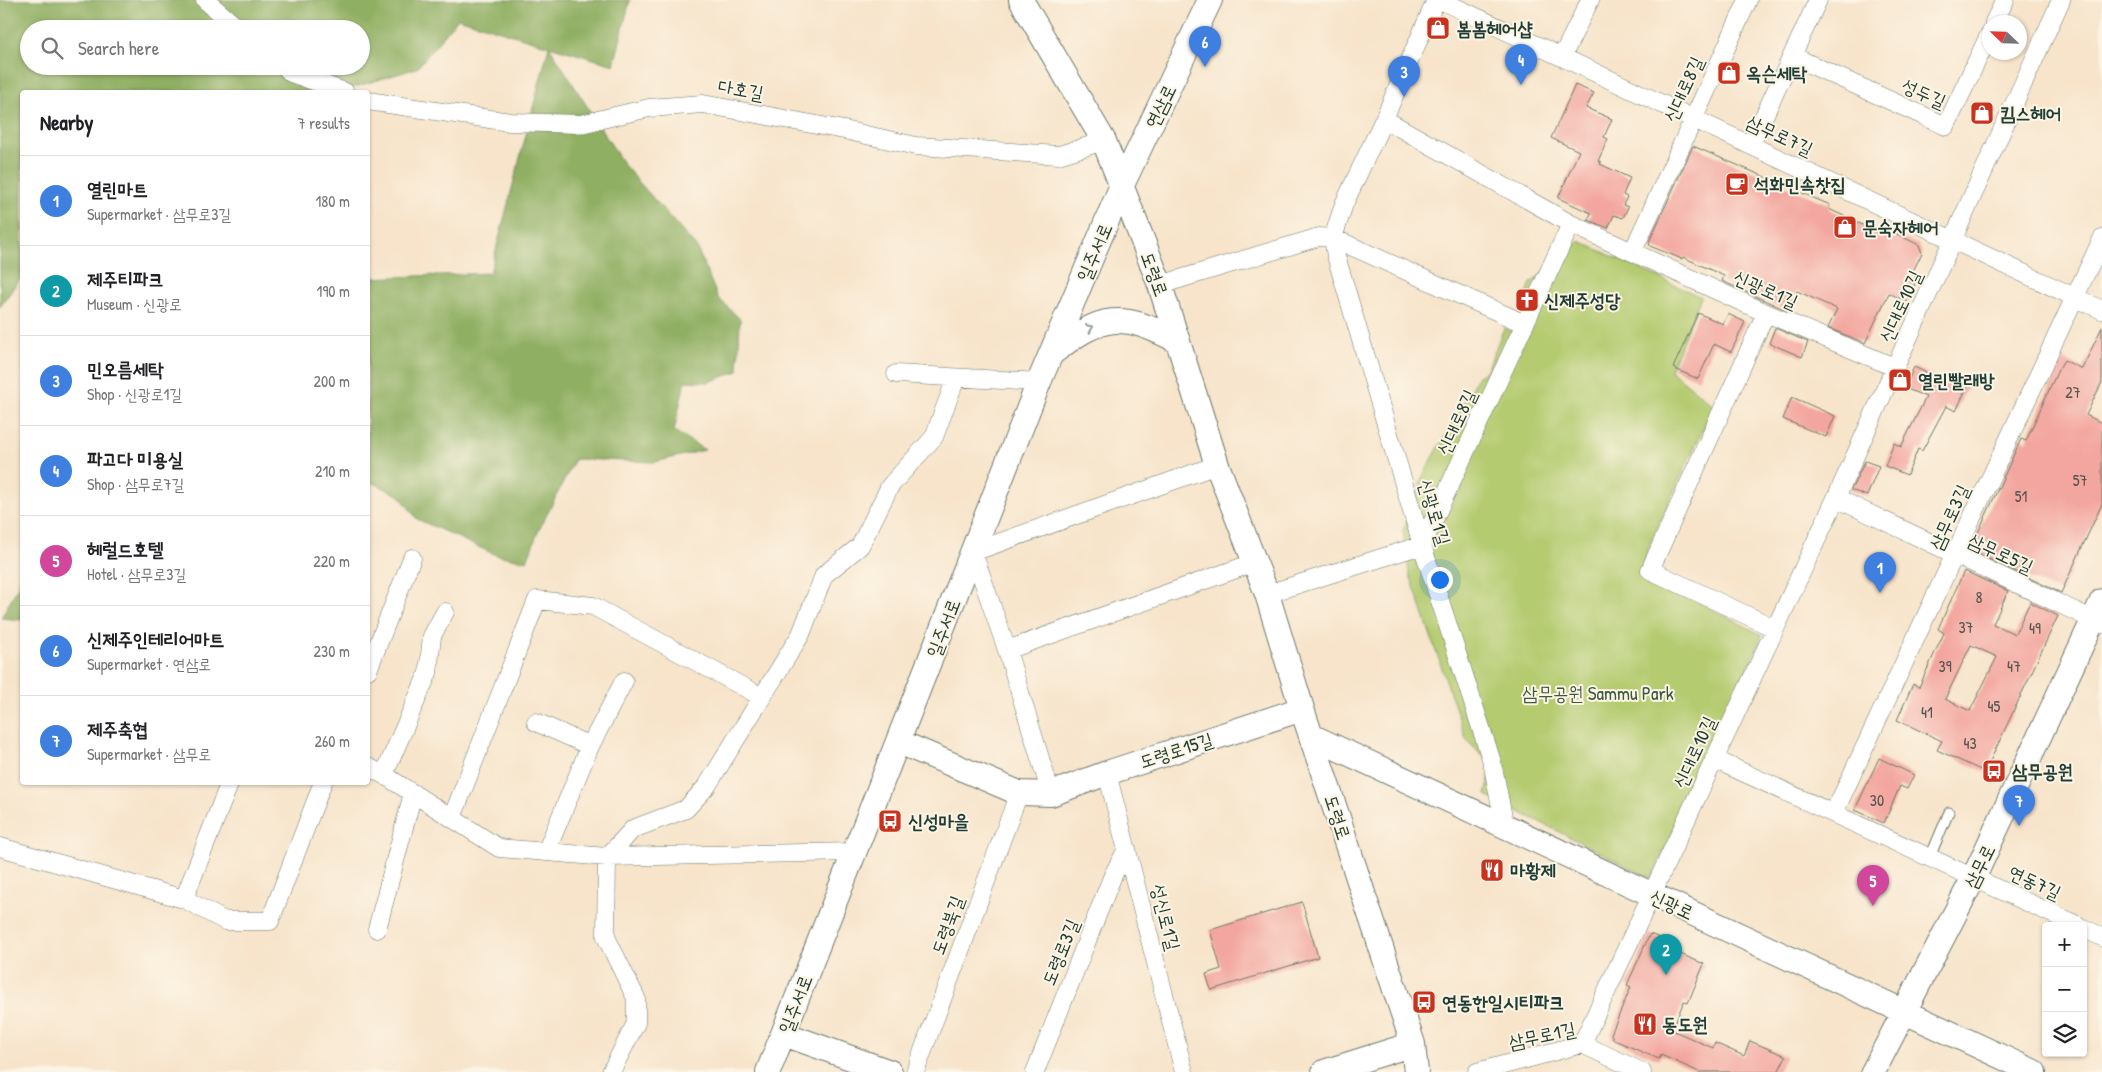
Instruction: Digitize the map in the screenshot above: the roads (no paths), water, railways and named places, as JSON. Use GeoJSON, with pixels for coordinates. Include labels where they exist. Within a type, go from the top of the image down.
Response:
{"type":"FeatureCollection","features":[{"type":"Feature","properties":{"kind":"main road","name":"도령로"},"geometry":{"type":"LineString","coordinates":[[1021,0],[1104,141],[1160,285],[1217,464],[1267,594],[1302,709],[1412,1044],[1416,1072]]}},
{"type":"Feature","properties":{"kind":"main road","name":"연삼로"},"geometry":{"type":"LineString","coordinates":[[1122,185],[1210,0]]}},
{"type":"Feature","properties":{"kind":"main road","name":"일주서로"},"geometry":{"type":"LineString","coordinates":[[768,1072],[1039,382],[1122,185]]}},
{"type":"Feature","properties":{"kind":"main road"},"geometry":{"type":"LineString","coordinates":[[1050,355],[1076,335],[1092,326],[1109,321],[1122,320],[1137,323],[1178,341]]}},
{"type":"Feature","properties":{"kind":"main road","name":"삼무로"},"geometry":{"type":"LineString","coordinates":[[1873,1072],[1974,877],[2099,615]]}},
{"type":"Feature","properties":{"kind":"main road","name":"도령로15길"},"geometry":{"type":"LineString","coordinates":[[899,742],[1019,793],[1051,794],[1107,773],[1302,709]]}},
{"type":"Feature","properties":{"kind":"main road","name":"신광로"},"geometry":{"type":"LineString","coordinates":[[1311,736],[2034,1072]]}},
{"type":"Feature","properties":{"kind":"main road"},"geometry":{"type":"LineString","coordinates":[[784,1034],[890,1072]]}},
{"type":"Feature","properties":{"kind":"main road"},"geometry":{"type":"LineString","coordinates":[[1324,1072],[1412,1044]]}},
{"type":"Feature","properties":{"kind":"street"},"geometry":{"type":"LineString","coordinates":[[205,0],[228,20]]}},
{"type":"Feature","properties":{"kind":"street","name":"신광로1길"},"geometry":{"type":"LineString","coordinates":[[1436,0],[1384,119],[1344,204],[1333,238],[1336,256],[1422,545],[1492,762],[1505,827]]}},
{"type":"Feature","properties":{"kind":"street","name":"삼무로7길"},"geometry":{"type":"LineString","coordinates":[[1440,0],[2102,310]]}},
{"type":"Feature","properties":{"kind":"street"},"geometry":{"type":"LineString","coordinates":[[1562,57],[1590,0]]}},
{"type":"Feature","properties":{"kind":"street","name":"신대로8길"},"geometry":{"type":"LineString","coordinates":[[1633,252],[1748,0]]}},
{"type":"Feature","properties":{"kind":"street"},"geometry":{"type":"LineString","coordinates":[[1751,144],[1818,0]]}},
{"type":"Feature","properties":{"kind":"street"},"geometry":{"type":"LineString","coordinates":[[1998,15],[2005,0]]}},
{"type":"Feature","properties":{"kind":"street","name":"신대로10길"},"geometry":{"type":"LineString","coordinates":[[1582,1044],[1954,241],[2061,0]]}},
{"type":"Feature","properties":{"kind":"street","name":"성두길"},"geometry":{"type":"LineString","coordinates":[[1792,56],[1946,126],[1982,50]]}},
{"type":"Feature","properties":{"kind":"street"},"geometry":{"type":"LineString","coordinates":[[298,75],[339,90]]}},
{"type":"Feature","properties":{"kind":"street","name":"다호길"},"geometry":{"type":"LineString","coordinates":[[370,101],[510,122],[581,124],[649,108],[703,104],[844,130],[916,146],[1059,156],[1104,141]]}},
{"type":"Feature","properties":{"kind":"street","name":"신광로1길"},"geometry":{"type":"LineString","coordinates":[[1384,119],[1571,224],[1766,313],[1894,367]]}},
{"type":"Feature","properties":{"kind":"street","name":"신대로8길"},"geometry":{"type":"LineString","coordinates":[[1422,545],[1571,224]]}},
{"type":"Feature","properties":{"kind":"street"},"geometry":{"type":"LineString","coordinates":[[1160,285],[1320,237],[1333,238],[1524,324]]}},
{"type":"Feature","properties":{"kind":"street","name":"삼무로3길"},"geometry":{"type":"LineString","coordinates":[[1834,813],[2102,239]]}},
{"type":"Feature","properties":{"kind":"street"},"geometry":{"type":"LineString","coordinates":[[1766,313],[1650,570],[1774,628]]}},
{"type":"Feature","properties":{"kind":"street"},"geometry":{"type":"LineString","coordinates":[[896,374],[1039,382]]}},
{"type":"Feature","properties":{"kind":"street"},"geometry":{"type":"LineString","coordinates":[[611,1072],[636,1023],[636,998],[606,937],[607,857],[633,829],[686,809],[707,786],[802,634],[824,575],[860,546],[890,486],[934,437],[956,378]]}},
{"type":"Feature","properties":{"kind":"street"},"geometry":{"type":"LineString","coordinates":[[1051,794],[1007,650],[973,552],[1217,464]]}},
{"type":"Feature","properties":{"kind":"street","name":"삼무로5길"},"geometry":{"type":"LineString","coordinates":[[1836,498],[1955,555],[2099,615]]}},
{"type":"Feature","properties":{"kind":"street"},"geometry":{"type":"LineString","coordinates":[[1267,594],[1422,545]]}},
{"type":"Feature","properties":{"kind":"street"},"geometry":{"type":"LineString","coordinates":[[370,665],[412,558]]}},
{"type":"Feature","properties":{"kind":"street"},"geometry":{"type":"LineString","coordinates":[[1007,650],[1256,562]]}},
{"type":"Feature","properties":{"kind":"street"},"geometry":{"type":"LineString","coordinates":[[452,818],[537,600],[593,606],[762,698]]}},
{"type":"Feature","properties":{"kind":"street"},"geometry":{"type":"LineString","coordinates":[[384,775],[428,673],[432,636],[445,612]]}},
{"type":"Feature","properties":{"kind":"street"},"geometry":{"type":"LineString","coordinates":[[546,852],[590,746],[624,681]]}},
{"type":"Feature","properties":{"kind":"street"},"geometry":{"type":"LineString","coordinates":[[536,722],[590,746]]}},
{"type":"Feature","properties":{"kind":"street"},"geometry":{"type":"LineString","coordinates":[[1714,759],[1974,877]]}},
{"type":"Feature","properties":{"kind":"street"},"geometry":{"type":"LineString","coordinates":[[370,768],[414,793],[499,848],[607,857],[855,852]]}},
{"type":"Feature","properties":{"kind":"street","name":"성신로1길"},"geometry":{"type":"LineString","coordinates":[[1107,773],[1184,1072]]}},
{"type":"Feature","properties":{"kind":"street"},"geometry":{"type":"LineString","coordinates":[[184,899],[229,785]]}},
{"type":"Feature","properties":{"kind":"street"},"geometry":{"type":"LineString","coordinates":[[0,846],[184,899],[225,921],[270,921],[322,785]]}},
{"type":"Feature","properties":{"kind":"street"},"geometry":{"type":"LineString","coordinates":[[378,929],[414,793]]}},
{"type":"Feature","properties":{"kind":"street","name":"도령북길"},"geometry":{"type":"LineString","coordinates":[[916,1072],[1019,793]]}},
{"type":"Feature","properties":{"kind":"street","name":"도령로3길"},"geometry":{"type":"LineString","coordinates":[[1035,1072],[1113,875],[1127,849]]}},
{"type":"Feature","properties":{"kind":"street","name":"연동7길"},"geometry":{"type":"LineString","coordinates":[[1974,877],[2070,922]]}},
{"type":"Feature","properties":{"kind":"street"},"geometry":{"type":"LineString","coordinates":[[2087,930],[2102,937]]}},
{"type":"Feature","properties":{"kind":"street","name":"삼무로1길"},"geometry":{"type":"LineString","coordinates":[[1477,1072],[1582,1044],[1642,1072]]}},
{"type":"Feature","properties":{"kind":"lane"},"geometry":{"type":"LineString","coordinates":[[1930,857],[1949,812]]}},
{"type":"Feature","properties":{"kind":"place","name":"봄봄헤어샵"},"geometry":{"type":"Point","coordinates":[1438,28]}},
{"type":"Feature","properties":{"kind":"place","name":"신제주인테리어마트"},"geometry":{"type":"Point","coordinates":[1205,67]}},
{"type":"Feature","properties":{"kind":"place","name":"옥슨세탁"},"geometry":{"type":"Point","coordinates":[1729,73]}},
{"type":"Feature","properties":{"kind":"place","name":"파고다 미용실"},"geometry":{"type":"Point","coordinates":[1521,85]}},
{"type":"Feature","properties":{"kind":"place","name":"민오름세탁"},"geometry":{"type":"Point","coordinates":[1404,97]}},
{"type":"Feature","properties":{"kind":"place","name":"킴스헤어"},"geometry":{"type":"Point","coordinates":[1982,113]}},
{"type":"Feature","properties":{"kind":"place","name":"석화민속찻집"},"geometry":{"type":"Point","coordinates":[1737,184]}},
{"type":"Feature","properties":{"kind":"place","name":"문숙자헤어"},"geometry":{"type":"Point","coordinates":[1845,227]}},
{"type":"Feature","properties":{"kind":"place","name":"신제주성당"},"geometry":{"type":"Point","coordinates":[1527,300]}},
{"type":"Feature","properties":{"kind":"place","name":"열린빨래방"},"geometry":{"type":"Point","coordinates":[1900,380]}},
{"type":"Feature","properties":{"kind":"place","name":"열린마트"},"geometry":{"type":"Point","coordinates":[1880,593]}},
{"type":"Feature","properties":{"kind":"place","name":"삼무공원"},"geometry":{"type":"Point","coordinates":[1994,771]}},
{"type":"Feature","properties":{"kind":"place","name":"신성마을"},"geometry":{"type":"Point","coordinates":[890,821]}},
{"type":"Feature","properties":{"kind":"place","name":"제주축협"},"geometry":{"type":"Point","coordinates":[2019,826]}},
{"type":"Feature","properties":{"kind":"place","name":"마황제"},"geometry":{"type":"Point","coordinates":[1492,870]}},
{"type":"Feature","properties":{"kind":"place","name":"헤럴드호텔"},"geometry":{"type":"Point","coordinates":[1873,906]}},
{"type":"Feature","properties":{"kind":"place","name":"제주티파크"},"geometry":{"type":"Point","coordinates":[1666,975]}},
{"type":"Feature","properties":{"kind":"place","name":"연동한일시티파크"},"geometry":{"type":"Point","coordinates":[1424,1002]}},
{"type":"Feature","properties":{"kind":"place","name":"동도원"},"geometry":{"type":"Point","coordinates":[1645,1024]}},
{"type":"Feature","properties":{"kind":"park label","name":"삼무공원 Sammu Park"},"geometry":{"type":"Point","coordinates":[1598,693]}}]}
